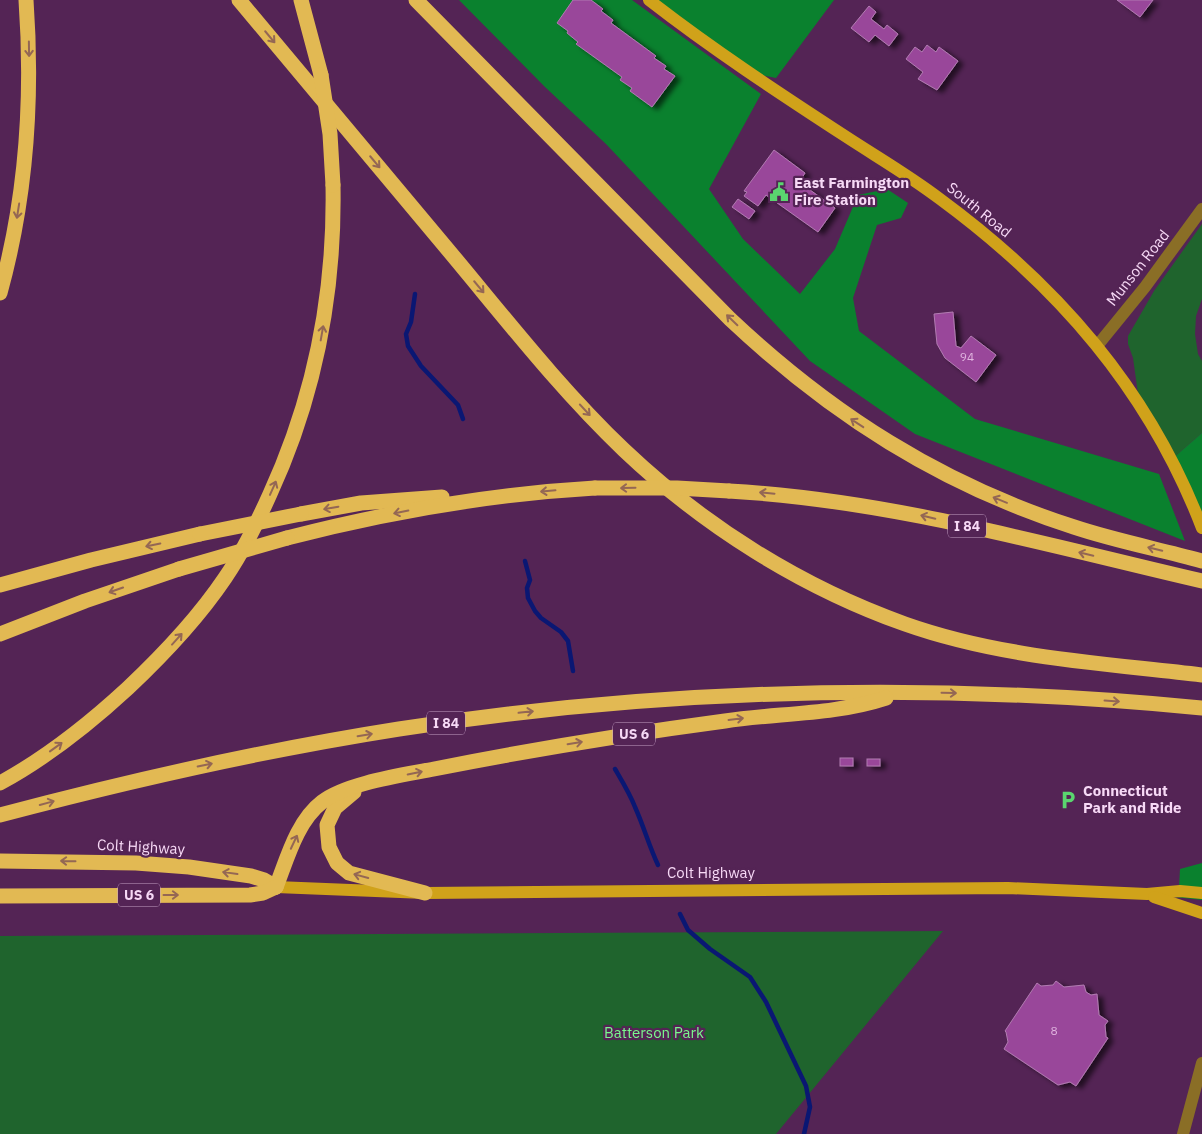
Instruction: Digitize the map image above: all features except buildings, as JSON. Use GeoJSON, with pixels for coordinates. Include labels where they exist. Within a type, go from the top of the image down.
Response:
{"type":"FeatureCollection","features":[{"type":"Feature","properties":{"kind":"highway"},"geometry":{"type":"LineString","coordinates":[[0,294],[16,220],[25,149],[29,68],[26,0]]}},
{"type":"Feature","properties":{"kind":"highway"},"geometry":{"type":"LineString","coordinates":[[239,0],[577,401],[648,472],[714,524],[777,564],[838,596],[891,619],[944,637],[1008,652],[1053,659],[1202,675]]}},
{"type":"Feature","properties":{"kind":"highway"},"geometry":{"type":"LineString","coordinates":[[0,783],[63,742],[110,704],[144,673],[193,620],[219,587],[241,552],[260,516],[285,460],[314,372],[330,282],[333,241],[333,185],[330,134],[321,75],[301,0]]}},
{"type":"Feature","properties":{"kind":"highway"},"geometry":{"type":"LineString","coordinates":[[416,0],[717,306],[782,366],[850,418],[919,460],[996,499],[1074,527],[1202,561]]}},
{"type":"Feature","properties":{"kind":"highway","name":"I 84"},"geometry":{"type":"LineString","coordinates":[[0,634],[85,601],[179,569],[287,538],[382,516],[501,496],[595,488],[677,488],[819,499],[897,511],[1202,581]]}},
{"type":"Feature","properties":{"kind":"highway"},"geometry":{"type":"LineString","coordinates":[[0,585],[91,560],[200,534],[345,505],[392,500],[501,496]]}},
{"type":"Feature","properties":{"kind":"highway","name":"I 84"},"geometry":{"type":"LineString","coordinates":[[0,815],[85,793],[226,761],[351,737],[447,722],[650,701],[763,695],[900,693],[1073,698],[1202,708]]}},
{"type":"Feature","properties":{"kind":"highway","name":"US 6"},"geometry":{"type":"LineString","coordinates":[[276,887],[300,830],[316,807],[338,792],[368,784],[545,748],[726,720],[846,708],[900,693]]}},
{"type":"Feature","properties":{"kind":"highway"},"geometry":{"type":"LineString","coordinates":[[368,784],[342,800],[330,815],[327,835],[328,847],[333,858],[340,867],[349,873],[425,893]]}},
{"type":"Feature","properties":{"kind":"highway","name":"Colt Highway"},"geometry":{"type":"LineString","coordinates":[[0,861],[103,862],[182,867],[251,876],[264,880],[276,887]]}},
{"type":"Feature","properties":{"kind":"highway","name":"Colt Highway"},"geometry":{"type":"LineString","coordinates":[[0,896],[250,895],[263,893],[276,887]]}},
{"type":"Feature","properties":{"kind":"main road","name":"South Road"},"geometry":{"type":"LineString","coordinates":[[649,0],[750,73],[932,193],[966,218],[1031,276],[1063,307],[1097,346],[1128,387],[1152,424],[1180,475],[1201,526]]}},
{"type":"Feature","properties":{"kind":"main road","name":"Colt Highway"},"geometry":{"type":"LineString","coordinates":[[276,887],[425,893],[1008,888],[1147,894],[1202,893]]}},
{"type":"Feature","properties":{"kind":"main road","name":"Colt Highway"},"geometry":{"type":"LineString","coordinates":[[1147,894],[1202,913]]}},
{"type":"Feature","properties":{"kind":"street","name":"Munson Road"},"geometry":{"type":"LineString","coordinates":[[1097,346],[1145,287],[1202,209]]}},
{"type":"Feature","properties":{"kind":"street"},"geometry":{"type":"LineString","coordinates":[[1183,1134],[1202,1063]]}},
{"type":"Feature","properties":{"kind":"green space"},"geometry":{"type":"Polygon","coordinates":[[[459,0],[632,0],[761,94],[709,189],[743,239],[800,294],[835,249],[858,195],[887,189],[908,203],[901,218],[877,225],[853,298],[859,331],[975,419],[1159,474],[1185,541],[915,434],[810,361],[606,144],[545,87],[459,0]]]}},
{"type":"Feature","properties":{"kind":"green space"},"geometry":{"type":"Polygon","coordinates":[[[649,0],[834,0],[776,78],[750,73],[649,0]]]}},
{"type":"Feature","properties":{"kind":"green space"},"geometry":{"type":"Polygon","coordinates":[[[1202,224],[1202,299],[1196,316],[1195,334],[1198,354],[1202,361],[1202,433],[1171,460],[1140,408],[1128,336],[1154,291],[1202,224]]]}},
{"type":"Feature","properties":{"kind":"green space"},"geometry":{"type":"Polygon","coordinates":[[[1202,433],[1202,525],[1171,460],[1202,433]]]}},
{"type":"Feature","properties":{"kind":"green space"},"geometry":{"type":"Polygon","coordinates":[[[1202,863],[1202,900],[1147,894],[1179,888],[1180,869],[1202,863]]]}},
{"type":"Feature","properties":{"kind":"green space","name":"Batterson Park"},"geometry":{"type":"Polygon","coordinates":[[[943,931],[776,1134],[0,1134],[0,936],[943,931]]]}},
{"type":"Feature","properties":{"kind":"waterway"},"geometry":{"type":"LineString","coordinates":[[415,294],[411,322],[406,334],[408,346],[421,366],[458,405],[463,419]]}},
{"type":"Feature","properties":{"kind":"waterway"},"geometry":{"type":"LineString","coordinates":[[525,561],[530,580],[527,588],[528,598],[541,618],[561,632],[568,641],[573,671]]}},
{"type":"Feature","properties":{"kind":"waterway"},"geometry":{"type":"LineString","coordinates":[[615,769],[633,802],[658,865]]}},
{"type":"Feature","properties":{"kind":"waterway"},"geometry":{"type":"LineString","coordinates":[[680,914],[688,930],[710,949],[750,977],[766,1002],[806,1086],[810,1107],[804,1134]]}},
{"type":"Feature","properties":{"kind":"place","name":"East Farmington Fire Station"},"geometry":{"type":"Point","coordinates":[779,192]}},
{"type":"Feature","properties":{"kind":"place","name":"Connecticut Park and Ride"},"geometry":{"type":"Point","coordinates":[1068,800]}}]}
